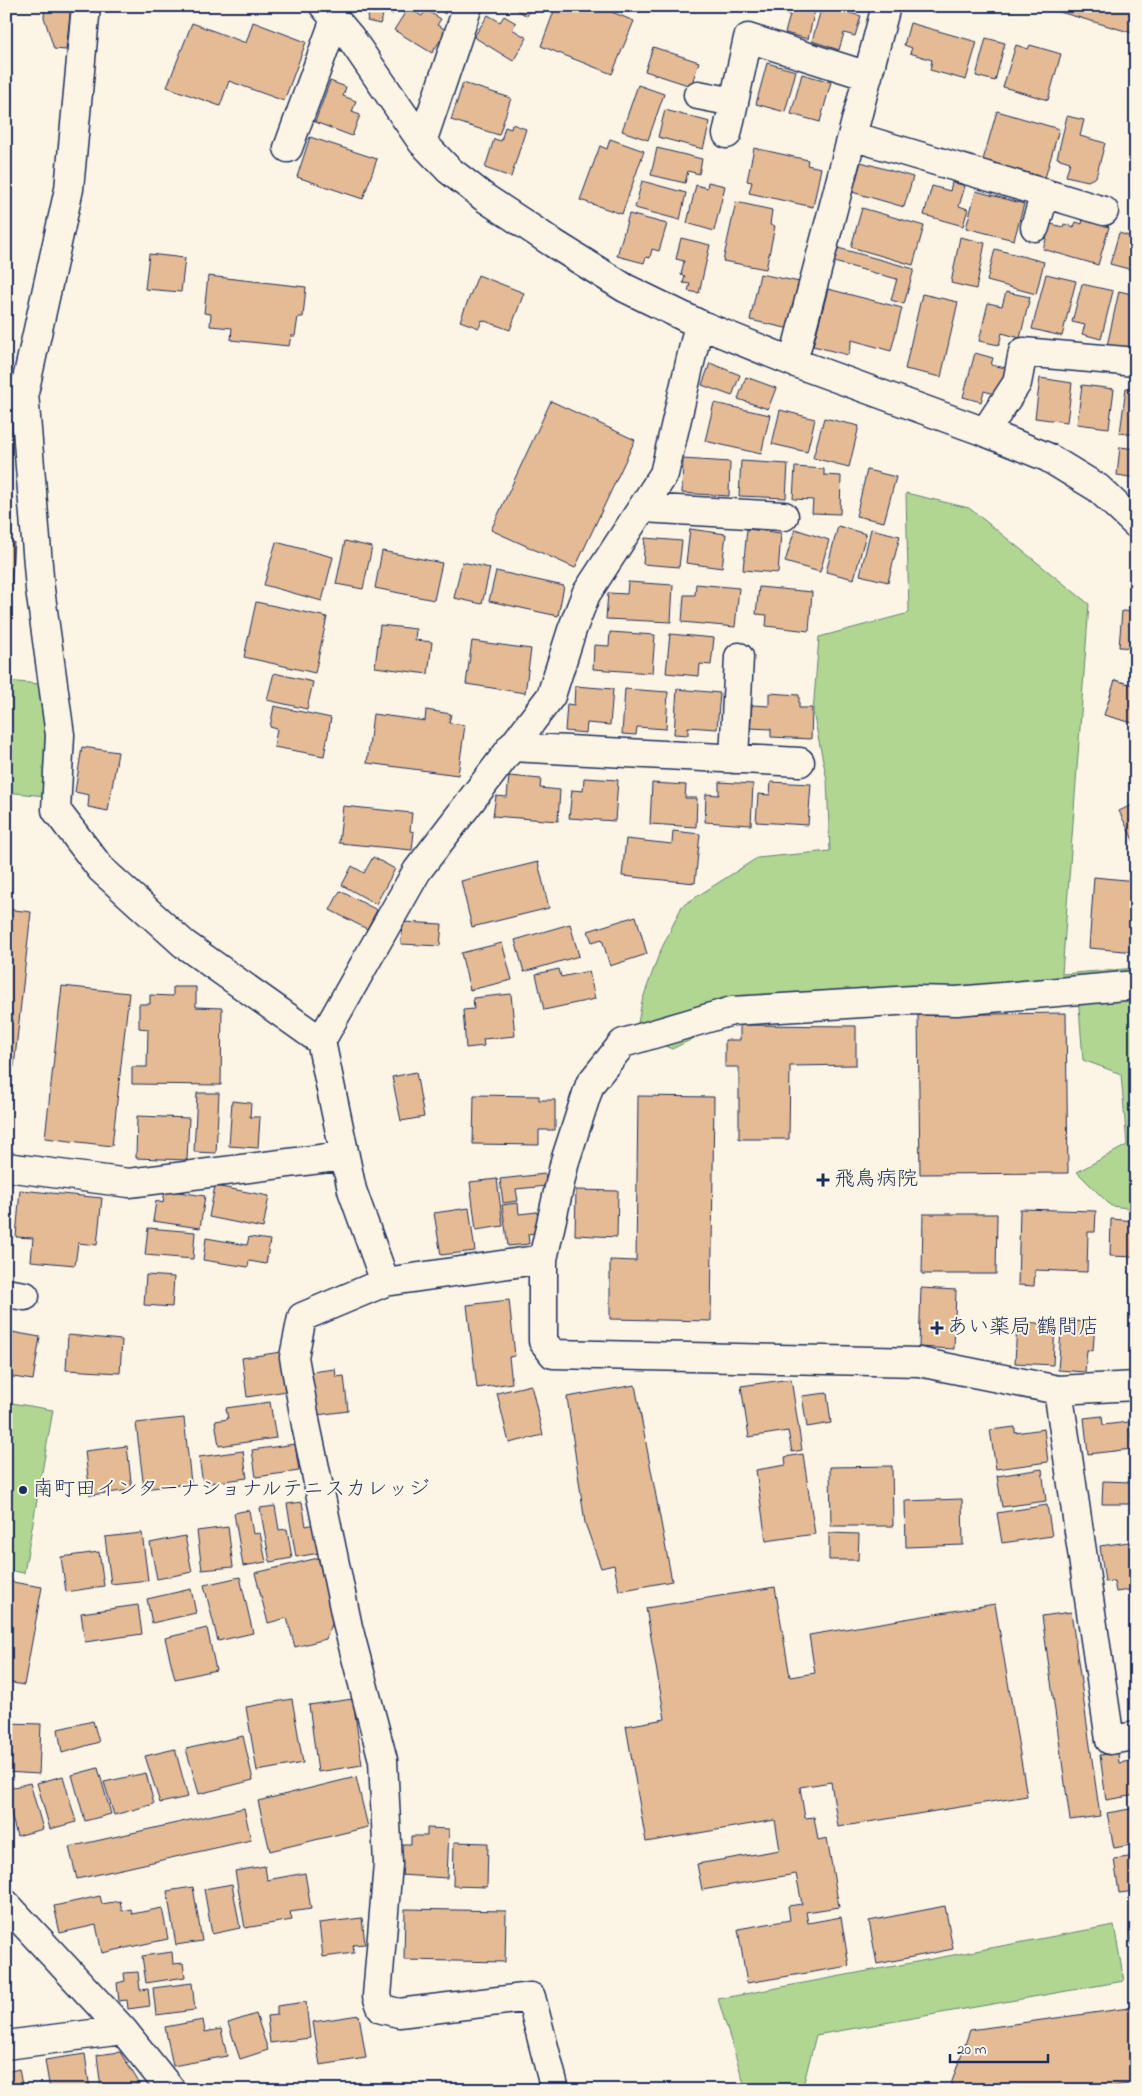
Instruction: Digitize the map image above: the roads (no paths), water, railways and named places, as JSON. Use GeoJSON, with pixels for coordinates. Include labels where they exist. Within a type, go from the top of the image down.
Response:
{"type":"FeatureCollection","features":[{"type":"Feature","properties":{"kind":"street"},"geometry":{"type":"LineString","coordinates":[[86,6],[69,189],[24,393],[40,588],[60,735],[56,810],[101,869],[184,944],[321,1041]]}},
{"type":"Feature","properties":{"kind":"street"},"geometry":{"type":"LineString","coordinates":[[422,142],[468,6]]}},
{"type":"Feature","properties":{"kind":"street"},"geometry":{"type":"LineString","coordinates":[[793,362],[886,6]]}},
{"type":"Feature","properties":{"kind":"street"},"geometry":{"type":"LineString","coordinates":[[330,13],[350,37],[422,142],[449,170],[485,198],[553,243],[625,288],[699,324],[793,362],[985,432],[1047,457],[1098,488],[1136,524]]}},
{"type":"Feature","properties":{"kind":"street"},"geometry":{"type":"LineString","coordinates":[[288,148],[330,13]]}},
{"type":"Feature","properties":{"kind":"street"},"geometry":{"type":"LineString","coordinates":[[727,134],[748,38],[868,76]]}},
{"type":"Feature","properties":{"kind":"street"},"geometry":{"type":"LineString","coordinates":[[698,95],[734,102]]}},
{"type":"Feature","properties":{"kind":"street"},"geometry":{"type":"LineString","coordinates":[[852,136],[1104,211]]}},
{"type":"Feature","properties":{"kind":"street"},"geometry":{"type":"LineString","coordinates":[[1035,227],[1045,193]]}},
{"type":"Feature","properties":{"kind":"street"},"geometry":{"type":"LineString","coordinates":[[385,1282],[352,1190],[321,1041],[417,871],[551,696],[572,630],[586,594],[664,474],[699,324]]}},
{"type":"Feature","properties":{"kind":"street"},"geometry":{"type":"LineString","coordinates":[[985,432],[1016,383],[1023,352],[1136,362]]}},
{"type":"Feature","properties":{"kind":"street"},"geometry":{"type":"LineString","coordinates":[[642,508],[784,516]]}},
{"type":"Feature","properties":{"kind":"street"},"geometry":{"type":"LineString","coordinates":[[734,758],[739,657]]}},
{"type":"Feature","properties":{"kind":"street"},"geometry":{"type":"LineString","coordinates":[[511,747],[800,762]]}},
{"type":"Feature","properties":{"kind":"street"},"geometry":{"type":"LineString","coordinates":[[1136,985],[957,1001],[913,1000],[732,1011],[624,1043],[590,1084],[565,1161],[543,1259],[543,1341],[553,1354],[918,1362],[1058,1390],[1136,1386]]}},
{"type":"Feature","properties":{"kind":"street"},"geometry":{"type":"LineString","coordinates":[[6,1167],[129,1183],[344,1156]]}},
{"type":"Feature","properties":{"kind":"street"},"geometry":{"type":"LineString","coordinates":[[543,1259],[385,1282],[302,1317],[294,1357],[348,1627],[383,1760],[388,1864],[377,1996],[382,2009],[399,2013],[531,1997],[556,2090]]}},
{"type":"Feature","properties":{"kind":"street"},"geometry":{"type":"LineString","coordinates":[[1058,1390],[1110,1740],[1136,1736]]}},
{"type":"Feature","properties":{"kind":"street"},"geometry":{"type":"LineString","coordinates":[[6,1904],[123,2030],[172,2090]]}},
{"type":"Feature","properties":{"kind":"street"},"geometry":{"type":"LineString","coordinates":[[6,2046],[123,2030]]}},
{"type":"Feature","properties":{"kind":"place","name":"飛鳥病院"},"geometry":{"type":"Point","coordinates":[823,1180]}},
{"type":"Feature","properties":{"kind":"place","name":"あい薬局 鶴間店"},"geometry":{"type":"Point","coordinates":[937,1328]}},
{"type":"Feature","properties":{"kind":"place","name":"南町田インターナショナルテニスカレッジ"},"geometry":{"type":"Point","coordinates":[23,1490]}}]}
